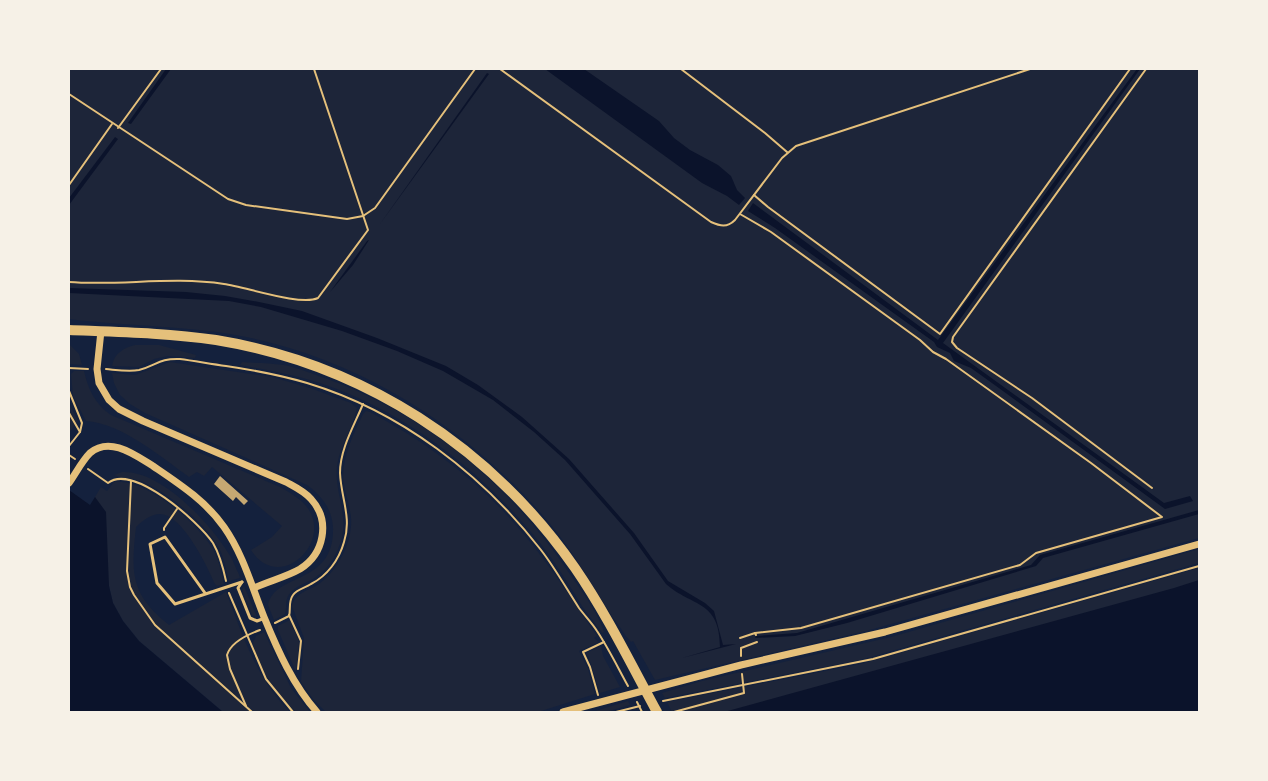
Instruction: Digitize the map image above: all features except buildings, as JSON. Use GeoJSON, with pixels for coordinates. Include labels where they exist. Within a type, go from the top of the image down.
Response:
{"type":"FeatureCollection","features":[{"type":"Feature","properties":{"kind":"main road"},"geometry":{"type":"LineString","coordinates":[[69,330],[158,334],[214,340],[277,354],[343,376],[424,419],[483,464],[537,518],[576,570],[657,712]]}},
{"type":"Feature","properties":{"kind":"street"},"geometry":{"type":"LineString","coordinates":[[101,331],[97,369],[102,389],[109,400],[119,409],[143,421],[286,482],[306,493],[317,506],[323,521],[323,534],[321,544],[313,558],[300,569],[254,588]]}},
{"type":"Feature","properties":{"kind":"street"},"geometry":{"type":"LineString","coordinates":[[69,483],[82,464],[96,449],[102,446],[113,446],[142,460],[176,482],[199,500],[223,526],[239,552],[268,626],[296,684],[317,712]]}},
{"type":"Feature","properties":{"kind":"street"},"geometry":{"type":"LineString","coordinates":[[563,712],[741,665],[885,632],[1199,544]]}},
{"type":"Feature","properties":{"kind":"lane"},"geometry":{"type":"LineString","coordinates":[[204,593],[165,537],[150,544],[157,582],[175,604],[204,593],[242,582],[238,588],[250,618],[257,621],[265,618]]}},
{"type":"Feature","properties":{"kind":"path"},"geometry":{"type":"LineString","coordinates":[[118,128],[161,69]]}},
{"type":"Feature","properties":{"kind":"path"},"geometry":{"type":"LineString","coordinates":[[69,282],[87,284],[132,281],[190,281],[224,284],[311,301],[318,298],[367,232],[367,226],[314,69]]}},
{"type":"Feature","properties":{"kind":"path"},"geometry":{"type":"LineString","coordinates":[[69,94],[118,128],[228,199],[246,205],[339,219],[355,219],[371,212],[379,203],[475,69]]}},
{"type":"Feature","properties":{"kind":"path"},"geometry":{"type":"LineString","coordinates":[[500,69],[711,222],[718,225],[728,226],[740,214],[787,152],[805,143],[1030,69]]}},
{"type":"Feature","properties":{"kind":"path"},"geometry":{"type":"LineString","coordinates":[[681,69],[765,133],[787,152]]}},
{"type":"Feature","properties":{"kind":"path"},"geometry":{"type":"LineString","coordinates":[[754,195],[768,208],[937,334],[940,334],[1130,69]]}},
{"type":"Feature","properties":{"kind":"path"},"geometry":{"type":"LineString","coordinates":[[1146,69],[953,337],[952,342],[957,348],[1049,411],[1152,488]]}},
{"type":"Feature","properties":{"kind":"path"},"geometry":{"type":"LineString","coordinates":[[69,185],[112,124]]}},
{"type":"Feature","properties":{"kind":"path"},"geometry":{"type":"LineString","coordinates":[[740,214],[771,232],[920,340],[933,352],[946,359],[1022,413],[1162,517],[1036,553],[1020,565],[920,595],[801,628],[756,634],[740,638]]}},
{"type":"Feature","properties":{"kind":"path"},"geometry":{"type":"LineString","coordinates":[[69,368],[137,370],[165,360],[186,360],[263,372],[322,388],[363,404],[400,424],[466,471],[497,500],[541,550],[604,642],[631,691]]}},
{"type":"Feature","properties":{"kind":"path"},"geometry":{"type":"LineString","coordinates":[[69,391],[82,423],[80,432],[69,446]]}},
{"type":"Feature","properties":{"kind":"path"},"geometry":{"type":"LineString","coordinates":[[296,684],[302,645],[289,614],[290,600],[294,593],[314,582],[330,569],[338,558],[344,543],[348,517],[341,484],[341,461],[363,404]]}},
{"type":"Feature","properties":{"kind":"path"},"geometry":{"type":"LineString","coordinates":[[69,413],[80,432]]}},
{"type":"Feature","properties":{"kind":"path"},"geometry":{"type":"LineString","coordinates":[[82,464],[108,483],[116,479],[131,481],[152,490],[193,522],[212,543],[221,560],[228,586],[247,636],[266,679],[292,712]]}},
{"type":"Feature","properties":{"kind":"path"},"geometry":{"type":"LineString","coordinates":[[131,481],[127,571],[130,587],[134,595],[155,625],[252,712]]}},
{"type":"Feature","properties":{"kind":"path"},"geometry":{"type":"LineString","coordinates":[[165,537],[164,528],[178,509]]}},
{"type":"Feature","properties":{"kind":"path"},"geometry":{"type":"LineString","coordinates":[[661,701],[873,659],[1199,566]]}},
{"type":"Feature","properties":{"kind":"path"},"geometry":{"type":"LineString","coordinates":[[246,706],[230,670],[227,655],[231,648],[247,636],[287,618],[289,614]]}},
{"type":"Feature","properties":{"kind":"path"},"geometry":{"type":"LineString","coordinates":[[595,685],[583,652],[604,642]]}},
{"type":"Feature","properties":{"kind":"path"},"geometry":{"type":"LineString","coordinates":[[674,712],[744,693],[743,685]]}},
{"type":"Feature","properties":{"kind":"path"},"geometry":{"type":"LineString","coordinates":[[634,698],[642,712]]}},
{"type":"Feature","properties":{"kind":"path"},"geometry":{"type":"LineString","coordinates":[[616,712],[646,705]]}},
{"type":"Feature","properties":{"kind":"shaded area"},"geometry":{"type":"Polygon","coordinates":[[[69,69],[1199,69],[1199,538],[866,631],[655,680],[633,641],[631,642],[625,635],[574,556],[551,525],[522,492],[489,461],[454,433],[417,407],[377,384],[336,365],[294,349],[251,338],[183,328],[69,319],[69,69]]]}},
{"type":"Feature","properties":{"kind":"shaded area"},"geometry":{"type":"Polygon","coordinates":[[[166,69],[171,69],[131,124],[128,123],[166,69]]]}},
{"type":"Feature","properties":{"kind":"shaded area"},"geometry":{"type":"Polygon","coordinates":[[[545,69],[584,69],[659,121],[674,138],[690,150],[718,165],[731,176],[737,190],[745,198],[739,205],[727,196],[702,183],[545,69]]]}},
{"type":"Feature","properties":{"kind":"shaded area"},"geometry":{"type":"Polygon","coordinates":[[[1137,69],[1140,69],[943,343],[1164,503],[1190,496],[1193,501],[1165,509],[971,368],[954,361],[950,353],[937,347],[934,342],[775,228],[748,211],[753,203],[938,340],[1137,69]]]}},
{"type":"Feature","properties":{"kind":"shaded area"},"geometry":{"type":"Polygon","coordinates":[[[487,73],[489,74],[380,224],[487,73]]]}},
{"type":"Feature","properties":{"kind":"shaded area"},"geometry":{"type":"Polygon","coordinates":[[[115,137],[118,139],[69,205],[69,198],[115,137]]]}},
{"type":"Feature","properties":{"kind":"shaded area"},"geometry":{"type":"Polygon","coordinates":[[[369,240],[353,265],[330,292],[367,241],[369,240]]]}},
{"type":"Feature","properties":{"kind":"shaded area"},"geometry":{"type":"Polygon","coordinates":[[[69,288],[186,292],[225,296],[259,302],[302,311],[377,338],[446,366],[478,385],[522,417],[569,459],[634,533],[668,581],[705,603],[714,611],[723,645],[736,644],[682,658],[720,647],[719,632],[710,612],[703,606],[666,584],[630,534],[565,460],[534,432],[493,400],[443,371],[397,351],[342,331],[261,307],[229,301],[69,293],[69,288]]]}},
{"type":"Feature","properties":{"kind":"shaded area"},"geometry":{"type":"Polygon","coordinates":[[[69,344],[79,354],[82,365],[69,364],[69,344]]]}},
{"type":"Feature","properties":{"kind":"shaded area"},"geometry":{"type":"Polygon","coordinates":[[[135,345],[159,345],[196,355],[195,358],[168,356],[154,359],[139,367],[112,366],[115,358],[120,352],[135,345]]]}},
{"type":"Feature","properties":{"kind":"shaded area"},"geometry":{"type":"Polygon","coordinates":[[[170,362],[272,377],[310,388],[351,403],[357,408],[337,466],[338,487],[343,517],[342,538],[338,549],[331,562],[321,573],[290,593],[287,598],[285,614],[274,620],[268,605],[273,595],[281,587],[315,569],[325,559],[331,546],[333,527],[328,508],[317,493],[307,485],[145,413],[130,404],[120,395],[114,383],[112,373],[135,375],[170,362]]]}},
{"type":"Feature","properties":{"kind":"shaded area"},"geometry":{"type":"Polygon","coordinates":[[[242,362],[284,365],[330,380],[400,412],[463,456],[519,509],[544,539],[583,592],[593,608],[604,632],[602,633],[582,606],[546,551],[518,517],[494,492],[441,447],[383,410],[352,395],[310,380],[240,365],[242,362]]]}},
{"type":"Feature","properties":{"kind":"shaded area"},"geometry":{"type":"Polygon","coordinates":[[[74,371],[84,371],[96,401],[111,415],[280,487],[299,499],[309,510],[314,524],[313,537],[307,549],[298,559],[287,565],[275,567],[262,562],[251,550],[272,537],[282,526],[212,467],[204,476],[197,472],[189,477],[127,434],[99,423],[86,421],[73,396],[71,374],[74,371]]]}},
{"type":"Feature","properties":{"kind":"shaded area"},"geometry":{"type":"Polygon","coordinates":[[[69,403],[78,421],[69,433],[69,403]]]}},
{"type":"Feature","properties":{"kind":"shaded area"},"geometry":{"type":"Polygon","coordinates":[[[366,411],[392,424],[414,438],[474,483],[509,518],[536,549],[597,636],[594,638],[599,642],[579,651],[588,669],[595,694],[538,712],[326,712],[313,699],[301,682],[304,638],[292,606],[299,595],[319,584],[331,573],[340,560],[347,545],[350,536],[351,516],[343,475],[345,459],[353,436],[363,414],[366,411]]]}},
{"type":"Feature","properties":{"kind":"shaded area"},"geometry":{"type":"Polygon","coordinates":[[[122,472],[138,474],[154,480],[186,503],[214,533],[225,548],[233,561],[240,578],[229,581],[224,560],[213,538],[186,510],[164,494],[143,482],[114,475],[122,472]]]}},
{"type":"Feature","properties":{"kind":"shaded area"},"geometry":{"type":"Polygon","coordinates":[[[114,482],[127,483],[141,487],[170,504],[205,538],[213,549],[220,566],[224,584],[217,586],[200,554],[177,523],[169,517],[160,514],[144,520],[136,527],[134,543],[134,570],[136,582],[147,603],[156,614],[169,625],[226,592],[259,671],[278,699],[290,712],[223,712],[139,641],[123,621],[113,603],[109,586],[95,497],[101,487],[107,491],[114,482]]]}},
{"type":"Feature","properties":{"kind":"shaded area"},"geometry":{"type":"Polygon","coordinates":[[[69,490],[90,505],[95,497],[106,512],[109,586],[113,603],[123,621],[139,641],[223,712],[69,712],[69,490]]]}},
{"type":"Feature","properties":{"kind":"shaded area"},"geometry":{"type":"Polygon","coordinates":[[[1199,510],[1199,514],[1043,558],[1036,566],[847,623],[795,636],[755,638],[756,636],[797,633],[1031,565],[1040,555],[1199,510]]]}},
{"type":"Feature","properties":{"kind":"shaded area"},"geometry":{"type":"Polygon","coordinates":[[[1199,549],[1199,563],[860,660],[665,698],[662,693],[702,681],[891,637],[1199,549]]]}},
{"type":"Feature","properties":{"kind":"shaded area"},"geometry":{"type":"Polygon","coordinates":[[[1199,568],[1199,712],[672,712],[667,702],[861,664],[1199,568]]]}},
{"type":"Feature","properties":{"kind":"shaded area"},"geometry":{"type":"Polygon","coordinates":[[[1199,580],[1199,712],[724,712],[1174,588],[1199,580]]]}},
{"type":"Feature","properties":{"kind":"shaded area"},"geometry":{"type":"Polygon","coordinates":[[[244,586],[257,617],[252,615],[242,590],[244,586]]]}},
{"type":"Feature","properties":{"kind":"shaded area"},"geometry":{"type":"Polygon","coordinates":[[[290,620],[299,642],[296,672],[278,630],[278,626],[290,620]]]}},
{"type":"Feature","properties":{"kind":"shaded area"},"geometry":{"type":"Polygon","coordinates":[[[264,632],[291,688],[310,712],[296,712],[282,697],[264,672],[259,663],[253,643],[256,636],[264,632]]]}},
{"type":"Feature","properties":{"kind":"shaded area"},"geometry":{"type":"Polygon","coordinates":[[[601,646],[603,656],[620,687],[600,693],[586,653],[601,646]]]}},
{"type":"Feature","properties":{"kind":"shaded area"},"geometry":{"type":"Polygon","coordinates":[[[628,701],[630,705],[606,712],[592,712],[628,701]]]}}]}
